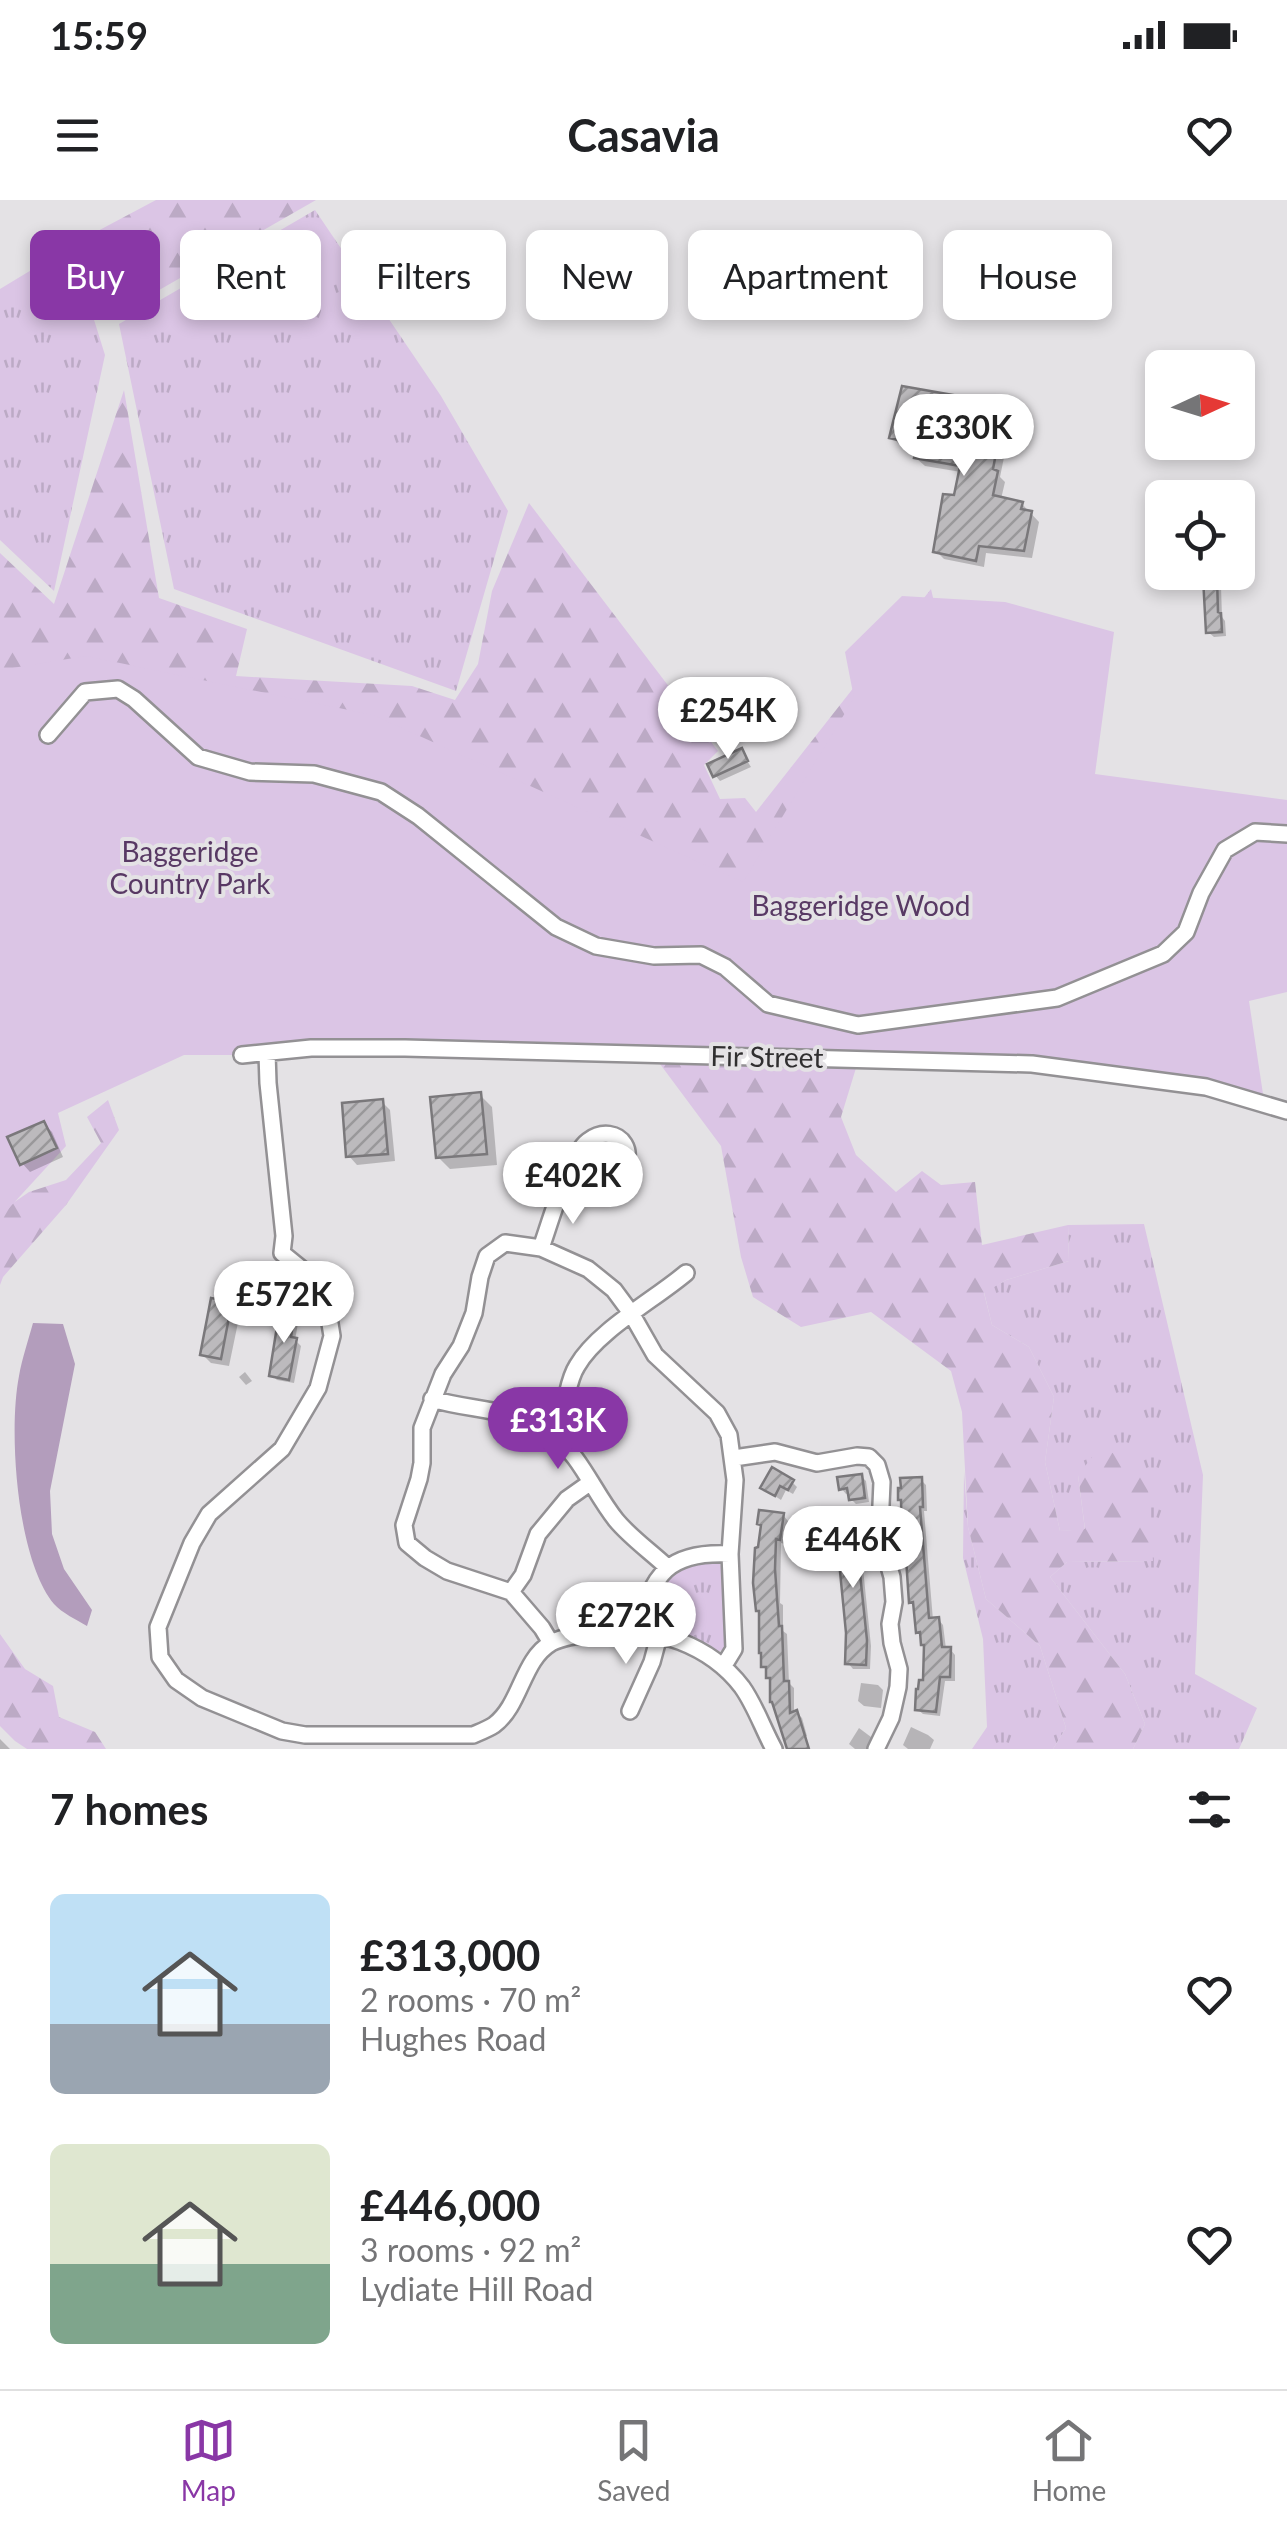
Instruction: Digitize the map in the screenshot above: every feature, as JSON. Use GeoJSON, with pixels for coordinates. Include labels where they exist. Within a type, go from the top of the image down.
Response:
{"type":"FeatureCollection","features":[{"type":"Feature","properties":{"kind":"street"},"geometry":{"type":"LineString","coordinates":[[48,735],[85,692],[118,689],[198,757],[250,772],[314,774],[380,792],[418,816],[556,927],[596,946],[654,956],[702,956],[726,968],[768,1004],[858,1025],[1057,998],[1163,954],[1186,932],[1201,893],[1225,850],[1255,832],[1287,834]]}},
{"type":"Feature","properties":{"kind":"street","name":"Fir Street"},"geometry":{"type":"LineString","coordinates":[[242,1055],[311,1048],[405,1048],[1032,1064],[1206,1088],[1287,1111]]}},
{"type":"Feature","properties":{"kind":"street"},"geometry":{"type":"LineString","coordinates":[[267,1054],[284,1236],[282,1253],[314,1279],[327,1305],[332,1336],[318,1388],[282,1449],[209,1514],[192,1543],[158,1627],[160,1657],[176,1680],[202,1698],[282,1731],[306,1735],[473,1735],[496,1723],[517,1695],[534,1660],[551,1643],[580,1635],[640,1631],[694,1645],[723,1667],[743,1688],[774,1749]]}},
{"type":"Feature","properties":{"kind":"street"},"geometry":{"type":"LineString","coordinates":[[541,1248],[561,1194],[577,1153],[587,1141],[611,1134],[626,1146],[626,1168],[616,1180],[592,1196],[578,1199],[561,1194]]}},
{"type":"Feature","properties":{"kind":"street"},"geometry":{"type":"LineString","coordinates":[[551,1643],[511,1592],[447,1571],[425,1558],[406,1543],[404,1526],[420,1479],[422,1428],[432,1398],[474,1313],[486,1256],[506,1243],[541,1248],[588,1269],[614,1290],[655,1355],[717,1413],[729,1435],[735,1480],[730,1554],[735,1636],[734,1649],[723,1667]]}},
{"type":"Feature","properties":{"kind":"street"},"geometry":{"type":"LineString","coordinates":[[550,1432],[562,1411],[576,1367],[589,1349],[686,1273]]}},
{"type":"Feature","properties":{"kind":"street"},"geometry":{"type":"LineString","coordinates":[[432,1398],[517,1417],[550,1432],[577,1459],[616,1521],[667,1568]]}},
{"type":"Feature","properties":{"kind":"street"},"geometry":{"type":"LineString","coordinates":[[734,1458],[775,1452],[817,1463],[869,1457],[878,1465],[882,1482],[880,1528],[892,1576],[894,1602],[890,1624],[899,1669],[891,1718],[876,1749]]}},
{"type":"Feature","properties":{"kind":"street"},"geometry":{"type":"LineString","coordinates":[[511,1592],[523,1575],[538,1534],[567,1499],[591,1482]]}},
{"type":"Feature","properties":{"kind":"street"},"geometry":{"type":"LineString","coordinates":[[640,1631],[644,1606],[667,1568],[704,1553],[730,1554]]}},
{"type":"Feature","properties":{"kind":"street"},"geometry":{"type":"LineString","coordinates":[[630,1711],[660,1636]]}},
{"type":"Feature","properties":{"kind":"green space"},"geometry":{"type":"Polygon","coordinates":[[[156,200],[316,200],[264,230],[180,230],[180,278],[160,290],[160,230],[100,230],[156,200]]]}},
{"type":"Feature","properties":{"kind":"green space"},"geometry":{"type":"Polygon","coordinates":[[[315,210],[341,248],[341,320],[390,320],[441,396],[508,511],[456,691],[174,589],[119,324],[126,320],[160,320],[160,300],[180,289],[180,320],[321,320],[321,230],[281,230],[315,210]]]}},
{"type":"Feature","properties":{"kind":"green space"},"geometry":{"type":"Polygon","coordinates":[[[30,271],[30,320],[94,320],[105,355],[54,591],[0,540],[0,289],[30,271]]]}},
{"type":"Feature","properties":{"kind":"green space","name":"Baggeridge Wood"},"geometry":{"type":"Polygon","coordinates":[[[124,390],[159,598],[247,629],[236,676],[412,686],[455,700],[478,664],[492,591],[529,503],[718,751],[704,765],[720,799],[745,798],[756,812],[931,589],[1039,1050],[0,703],[0,553],[54,604],[124,390]]]}},
{"type":"Feature","properties":{"kind":"green space","name":"Baggeridge Country Park"},"geometry":{"type":"Polygon","coordinates":[[[902,596],[1005,602],[1114,632],[1095,774],[1287,800],[1287,992],[1249,1001],[1263,1094],[1031,1056],[184,1055],[58,1113],[66,1146],[0,1218],[0,670],[86,656],[373,715],[743,882],[854,698],[845,652],[902,596]]]}},
{"type":"Feature","properties":{"kind":"green space"},"geometry":{"type":"Polygon","coordinates":[[[847,1063],[856,1068],[841,1117],[856,1155],[896,1192],[922,1171],[941,1185],[975,1182],[982,1245],[1068,1225],[1069,1261],[1006,1280],[984,1293],[992,1325],[1029,1347],[1054,1397],[1045,1462],[1060,1531],[1085,1529],[1078,1475],[1100,1447],[1147,1469],[1153,1561],[1067,1562],[1050,1577],[1125,1674],[1145,1724],[1133,1749],[1053,1749],[1066,1728],[1040,1646],[986,1599],[968,1527],[962,1412],[951,1371],[871,1312],[801,1327],[753,1297],[741,1257],[721,1146],[660,1064],[847,1063]]]}},
{"type":"Feature","properties":{"kind":"green space"},"geometry":{"type":"Polygon","coordinates":[[[108,1100],[119,1130],[66,1205],[0,1285],[0,1212],[29,1192],[66,1180],[101,1143],[87,1117],[108,1100]]]}},
{"type":"Feature","properties":{"kind":"green space"},"geometry":{"type":"Polygon","coordinates":[[[603,1144],[618,1151],[620,1167],[587,1192],[576,1191],[572,1177],[577,1166],[588,1152],[603,1144]]]}},
{"type":"Feature","properties":{"kind":"green space"},"geometry":{"type":"Polygon","coordinates":[[[1144,1224],[1203,1475],[1195,1674],[1257,1708],[1239,1749],[1133,1749],[1145,1724],[1125,1674],[1050,1577],[1067,1562],[1152,1561],[1078,1475],[1085,1530],[1060,1531],[1045,1462],[1054,1397],[1029,1347],[992,1325],[984,1292],[1006,1280],[1069,1261],[1068,1225],[1144,1224]]]}},
{"type":"Feature","properties":{"kind":"green space"},"geometry":{"type":"Polygon","coordinates":[[[964,1471],[968,1527],[986,1599],[1040,1646],[1066,1728],[1053,1749],[972,1749],[987,1727],[983,1639],[963,1558],[964,1471]]]}},
{"type":"Feature","properties":{"kind":"green space"},"geometry":{"type":"Polygon","coordinates":[[[706,1561],[720,1564],[724,1574],[728,1641],[717,1652],[651,1622],[655,1600],[667,1582],[706,1561]]]}},
{"type":"Feature","properties":{"kind":"green space"},"geometry":{"type":"Polygon","coordinates":[[[0,1634],[25,1669],[53,1686],[59,1717],[95,1732],[106,1749],[27,1749],[0,1726],[0,1634]]]}},
{"type":"Feature","properties":{"kind":"shaded area"},"geometry":{"type":"Polygon","coordinates":[[[33,1323],[63,1324],[75,1364],[50,1491],[52,1534],[64,1569],[92,1610],[87,1626],[54,1604],[41,1584],[31,1558],[18,1494],[16,1400],[33,1323]]]}},
{"type":"Feature","properties":{"kind":"building"},"geometry":{"type":"Polygon","coordinates":[[[902,386],[987,401],[984,413],[937,404],[928,444],[975,454],[981,417],[1002,422],[993,469],[998,471],[993,495],[1023,502],[1021,509],[1032,511],[1024,551],[979,546],[976,561],[933,552],[943,494],[954,495],[960,466],[914,458],[917,444],[889,438],[902,386]]]}},
{"type":"Feature","properties":{"kind":"building"},"geometry":{"type":"Polygon","coordinates":[[[1204,590],[1217,590],[1222,632],[1206,633],[1204,590]]]}},
{"type":"Feature","properties":{"kind":"building"},"geometry":{"type":"Polygon","coordinates":[[[742,748],[748,761],[713,777],[707,764],[742,748]]]}},
{"type":"Feature","properties":{"kind":"building"},"geometry":{"type":"Polygon","coordinates":[[[481,1092],[487,1154],[436,1158],[430,1097],[481,1092]]]}},
{"type":"Feature","properties":{"kind":"building"},"geometry":{"type":"Polygon","coordinates":[[[383,1099],[388,1154],[346,1157],[342,1103],[383,1099]]]}},
{"type":"Feature","properties":{"kind":"building"},"geometry":{"type":"Polygon","coordinates":[[[44,1121],[57,1148],[20,1165],[7,1137],[44,1121]]]}},
{"type":"Feature","properties":{"kind":"building"},"geometry":{"type":"Polygon","coordinates":[[[246,1275],[279,1282],[276,1297],[243,1291],[246,1275]]]}},
{"type":"Feature","properties":{"kind":"building"},"geometry":{"type":"Polygon","coordinates":[[[211,1298],[232,1302],[221,1359],[200,1355],[211,1298]]]}},
{"type":"Feature","properties":{"kind":"building"},"geometry":{"type":"Polygon","coordinates":[[[280,1308],[295,1310],[291,1337],[297,1338],[289,1380],[269,1376],[280,1308]]]}},
{"type":"Feature","properties":{"kind":"building"},"geometry":{"type":"Polygon","coordinates":[[[772,1467],[794,1480],[788,1490],[780,1486],[775,1496],[760,1488],[772,1467]]]}},
{"type":"Feature","properties":{"kind":"building"},"geometry":{"type":"Polygon","coordinates":[[[862,1474],[865,1498],[849,1500],[847,1488],[839,1490],[837,1477],[862,1474]]]}},
{"type":"Feature","properties":{"kind":"building"},"geometry":{"type":"Polygon","coordinates":[[[922,1477],[920,1507],[929,1618],[939,1617],[942,1647],[951,1647],[950,1677],[940,1677],[936,1712],[915,1710],[916,1689],[919,1680],[923,1680],[924,1645],[920,1632],[916,1633],[913,1602],[909,1603],[906,1558],[898,1559],[897,1545],[902,1545],[900,1478],[922,1477]]]}},
{"type":"Feature","properties":{"kind":"building"},"geometry":{"type":"Polygon","coordinates":[[[759,1510],[784,1513],[780,1540],[776,1539],[775,1569],[784,1681],[789,1681],[790,1713],[797,1710],[809,1749],[787,1749],[770,1702],[770,1678],[766,1678],[766,1667],[761,1667],[759,1611],[753,1583],[761,1525],[757,1524],[759,1510]]]}},
{"type":"Feature","properties":{"kind":"building"},"geometry":{"type":"Polygon","coordinates":[[[861,1513],[865,1544],[857,1545],[866,1665],[845,1664],[839,1561],[847,1560],[843,1521],[836,1517],[861,1513]]]}}]}
